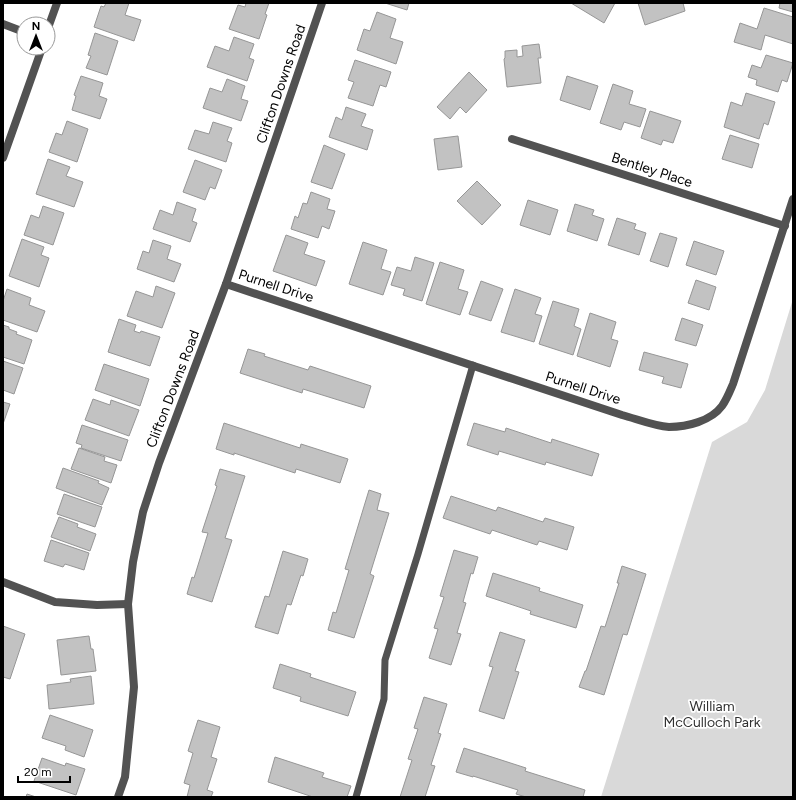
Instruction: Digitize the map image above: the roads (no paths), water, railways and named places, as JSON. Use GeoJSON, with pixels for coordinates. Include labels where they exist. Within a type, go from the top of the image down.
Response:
{"type":"FeatureCollection","features":[{"type":"Feature","properties":{"kind":"street"},"geometry":{"type":"LineString","coordinates":[[52,16],[57,3]]}},
{"type":"Feature","properties":{"kind":"street","name":"Clifton Downs Road"},"geometry":{"type":"LineString","coordinates":[[118,797],[125,777],[134,687],[128,604],[133,562],[143,512],[159,463],[226,284],[322,3]]}},
{"type":"Feature","properties":{"kind":"street"},"geometry":{"type":"LineString","coordinates":[[3,24],[16,29]]}},
{"type":"Feature","properties":{"kind":"street"},"geometry":{"type":"LineString","coordinates":[[3,158],[39,56]]}},
{"type":"Feature","properties":{"kind":"street","name":"Bentley Place"},"geometry":{"type":"LineString","coordinates":[[512,139],[785,226]]}},
{"type":"Feature","properties":{"kind":"street","name":"Purnell Drive"},"geometry":{"type":"LineString","coordinates":[[226,284],[622,415],[669,427],[685,425],[702,421],[712,415],[722,406],[734,384],[793,199]]}},
{"type":"Feature","properties":{"kind":"street"},"geometry":{"type":"LineString","coordinates":[[3,582],[55,602],[97,605],[128,604]]}},
{"type":"Feature","properties":{"kind":"lane"},"geometry":{"type":"LineString","coordinates":[[356,797],[384,699],[385,660],[418,554],[473,365]]}},
{"type":"Feature","properties":{"kind":"park label","name":"William McCulloch Park"},"geometry":{"type":"Point","coordinates":[712,714]}}]}
